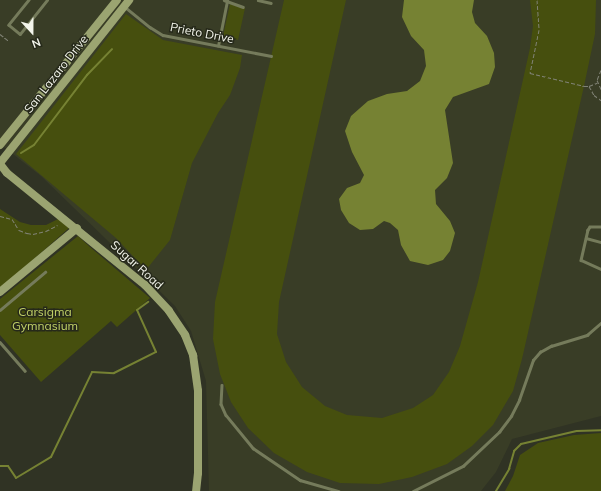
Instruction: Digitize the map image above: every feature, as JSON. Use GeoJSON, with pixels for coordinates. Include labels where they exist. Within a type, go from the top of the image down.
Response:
{"type":"FeatureCollection","features":[{"type":"Feature","properties":{"kind":"street","name":"San Lazaro Drive"},"geometry":{"type":"LineString","coordinates":[[0,145],[117,0]]}},
{"type":"Feature","properties":{"kind":"street","name":"San Lazaro Drive"},"geometry":{"type":"LineString","coordinates":[[0,164],[127,3]]}},
{"type":"Feature","properties":{"kind":"street","name":"Sugar Road"},"geometry":{"type":"LineString","coordinates":[[0,164],[7,173],[145,285],[168,311],[188,340],[197,376],[198,391],[196,491]]}},
{"type":"Feature","properties":{"kind":"street"},"geometry":{"type":"LineString","coordinates":[[0,292],[76,228]]}},
{"type":"Feature","properties":{"kind":"lane"},"geometry":{"type":"LineString","coordinates":[[30,0],[9,25],[20,34],[47,0]]}},
{"type":"Feature","properties":{"kind":"lane","name":"Prieto Drive"},"geometry":{"type":"LineString","coordinates":[[117,0],[127,3],[150,27],[163,35],[271,56]]}},
{"type":"Feature","properties":{"kind":"lane"},"geometry":{"type":"LineString","coordinates":[[218,46],[226,0],[243,7]]}},
{"type":"Feature","properties":{"kind":"lane"},"geometry":{"type":"LineString","coordinates":[[258,0],[271,3]]}},
{"type":"Feature","properties":{"kind":"lane"},"geometry":{"type":"LineString","coordinates":[[601,227],[590,227],[581,260],[601,269]]}},
{"type":"Feature","properties":{"kind":"lane"},"geometry":{"type":"LineString","coordinates":[[586,238],[601,242]]}},
{"type":"Feature","properties":{"kind":"lane"},"geometry":{"type":"LineString","coordinates":[[0,310],[45,272]]}},
{"type":"Feature","properties":{"kind":"lane"},"geometry":{"type":"LineString","coordinates":[[412,491],[463,466],[499,432],[511,416],[519,400],[533,360],[540,352],[551,346],[587,335],[601,323]]}},
{"type":"Feature","properties":{"kind":"lane"},"geometry":{"type":"LineString","coordinates":[[0,342],[25,371]]}},
{"type":"Feature","properties":{"kind":"lane"},"geometry":{"type":"LineString","coordinates":[[222,385],[221,404],[226,415],[253,448],[300,480],[338,491]]}},
{"type":"Feature","properties":{"kind":"path"},"geometry":{"type":"LineString","coordinates":[[537,0],[539,30],[530,73],[589,86],[597,83]]}},
{"type":"Feature","properties":{"kind":"path"},"geometry":{"type":"LineString","coordinates":[[0,34],[9,41]]}},
{"type":"Feature","properties":{"kind":"path"},"geometry":{"type":"LineString","coordinates":[[601,70],[597,77],[597,83],[601,89]]}},
{"type":"Feature","properties":{"kind":"path"},"geometry":{"type":"LineString","coordinates":[[589,86],[594,95],[601,100]]}},
{"type":"Feature","properties":{"kind":"path"},"geometry":{"type":"LineString","coordinates":[[0,216],[12,219],[19,230],[34,234],[46,231],[66,220]]}},
{"type":"Feature","properties":{"kind":"shaded area"},"geometry":{"type":"Polygon","coordinates":[[[0,0],[601,0],[601,416],[512,439],[496,472],[481,491],[209,491],[206,381],[191,331],[175,306],[41,176],[0,144],[0,0]]]}},
{"type":"Feature","properties":{"kind":"shaded area"},"geometry":{"type":"Polygon","coordinates":[[[404,0],[474,0],[472,12],[475,23],[487,36],[494,53],[495,67],[489,84],[453,97],[445,110],[453,163],[447,178],[435,190],[436,204],[450,221],[455,233],[450,251],[443,260],[428,265],[410,261],[401,245],[398,230],[390,223],[384,221],[373,229],[360,230],[349,223],[341,210],[339,199],[347,188],[360,183],[364,175],[352,152],[345,131],[351,116],[368,101],[387,94],[407,91],[420,81],[426,66],[424,50],[411,36],[402,17],[404,0]]]}},
{"type":"Feature","properties":{"kind":"green space"},"geometry":{"type":"Polygon","coordinates":[[[284,0],[346,0],[279,302],[277,334],[286,362],[302,387],[325,406],[347,415],[382,418],[413,408],[433,395],[449,372],[460,346],[478,282],[530,48],[533,26],[530,0],[596,0],[595,34],[584,86],[522,359],[513,391],[493,425],[472,446],[447,464],[412,477],[379,484],[340,483],[307,472],[274,453],[248,428],[231,402],[220,374],[213,339],[215,302],[284,0]]]}},
{"type":"Feature","properties":{"kind":"green space"},"geometry":{"type":"Polygon","coordinates":[[[230,4],[245,8],[238,40],[223,36],[230,4]]]}},
{"type":"Feature","properties":{"kind":"green space"},"geometry":{"type":"Polygon","coordinates":[[[126,14],[163,40],[242,55],[240,68],[230,95],[218,113],[192,163],[170,240],[146,270],[116,238],[16,154],[126,14]]]}},
{"type":"Feature","properties":{"kind":"green space"},"geometry":{"type":"Polygon","coordinates":[[[0,209],[20,222],[31,225],[46,225],[58,219],[69,228],[0,289],[0,209]]]}},
{"type":"Feature","properties":{"kind":"green space","name":"Carsigma Gymnasium"},"geometry":{"type":"Polygon","coordinates":[[[78,236],[150,298],[117,327],[111,321],[41,382],[0,335],[0,299],[78,236]]]}},
{"type":"Feature","properties":{"kind":"green space"},"geometry":{"type":"Polygon","coordinates":[[[601,433],[601,491],[505,491],[513,476],[520,455],[538,443],[574,435],[601,433]]]}},
{"type":"Feature","properties":{"kind":"waterway"},"geometry":{"type":"LineString","coordinates":[[21,153],[34,145],[87,75],[112,49]]}},
{"type":"Feature","properties":{"kind":"waterway"},"geometry":{"type":"LineString","coordinates":[[0,466],[8,466],[16,478],[51,457],[92,372],[114,373],[156,352],[137,310],[148,302]]}},
{"type":"Feature","properties":{"kind":"waterway"},"geometry":{"type":"LineString","coordinates":[[496,491],[509,469],[514,451],[521,444],[577,431],[601,430]]}}]}
